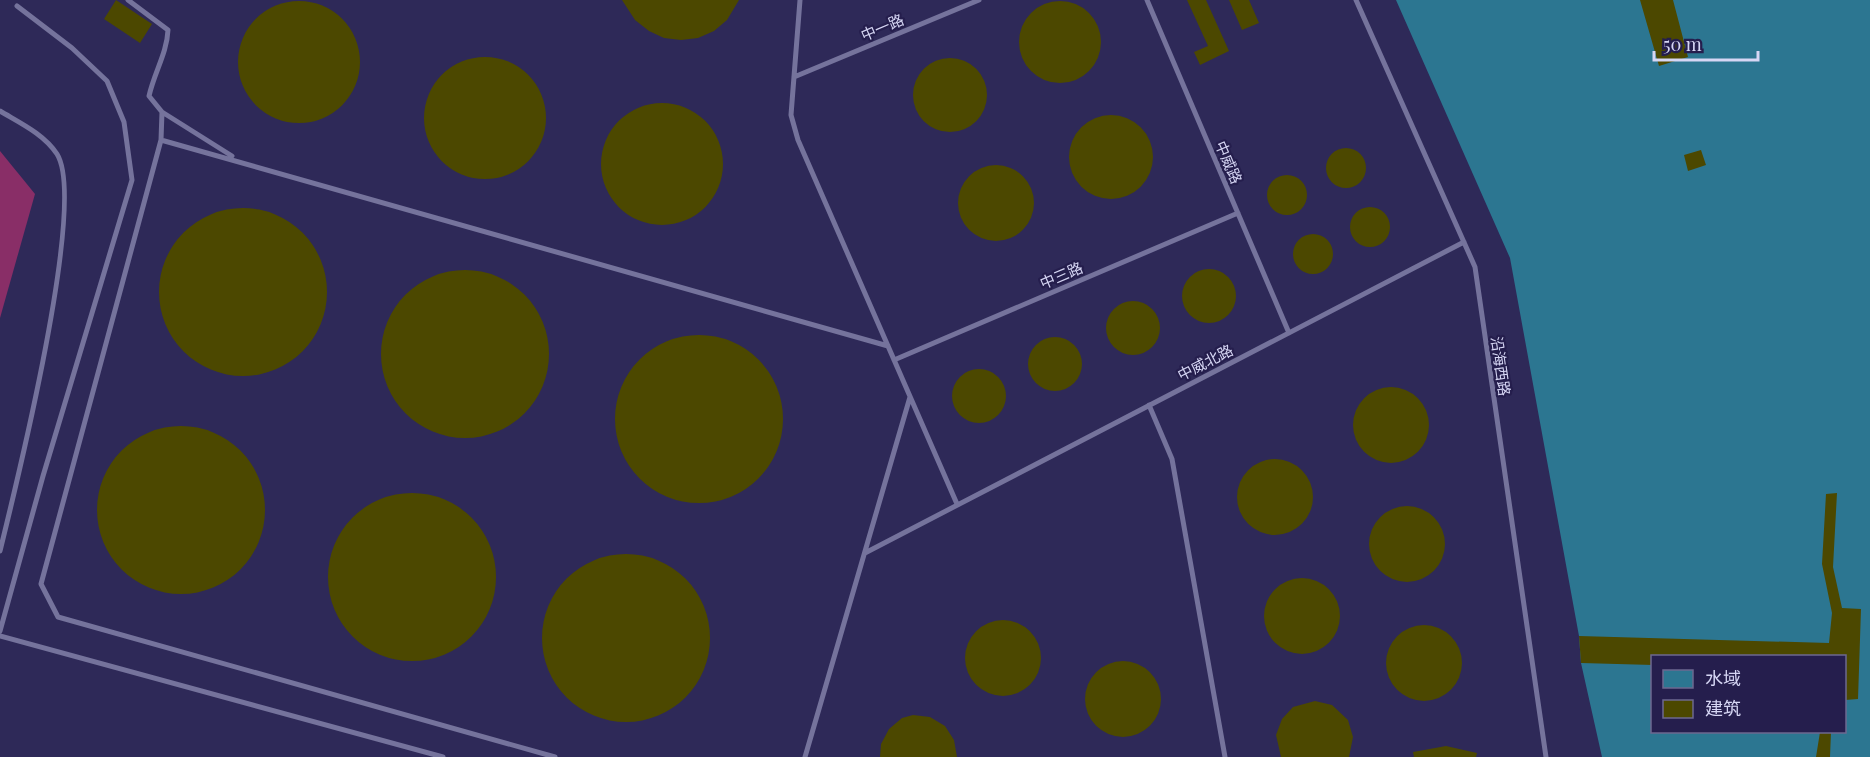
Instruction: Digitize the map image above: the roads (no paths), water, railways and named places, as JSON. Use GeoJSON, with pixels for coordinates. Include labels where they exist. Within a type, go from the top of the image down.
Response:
{"type":"FeatureCollection","features":[{"type":"Feature","properties":{"kind":"lane"},"geometry":{"type":"LineString","coordinates":[[128,0],[168,30],[167,47],[153,74],[149,96],[162,111],[238,160]]}},
{"type":"Feature","properties":{"kind":"lane"},"geometry":{"type":"LineString","coordinates":[[800,0],[791,115],[798,140],[957,504]]}},
{"type":"Feature","properties":{"kind":"lane","name":"中一路"},"geometry":{"type":"LineString","coordinates":[[794,77],[979,0]]}},
{"type":"Feature","properties":{"kind":"lane","name":"中威路"},"geometry":{"type":"LineString","coordinates":[[1147,0],[1289,333]]}},
{"type":"Feature","properties":{"kind":"lane","name":"沿海西路"},"geometry":{"type":"LineString","coordinates":[[1356,0],[1475,267],[1546,757]]}},
{"type":"Feature","properties":{"kind":"lane"},"geometry":{"type":"LineString","coordinates":[[0,631],[43,476],[132,180],[124,122],[107,81],[72,48],[17,6]]}},
{"type":"Feature","properties":{"kind":"lane"},"geometry":{"type":"LineString","coordinates":[[0,111],[36,132],[58,155],[66,182],[64,227],[38,389],[0,551]]}},
{"type":"Feature","properties":{"kind":"lane"},"geometry":{"type":"LineString","coordinates":[[162,111],[161,140],[40,584],[58,617],[555,757]]}},
{"type":"Feature","properties":{"kind":"lane"},"geometry":{"type":"LineString","coordinates":[[161,140],[888,346]]}},
{"type":"Feature","properties":{"kind":"lane","name":"中三路"},"geometry":{"type":"LineString","coordinates":[[894,360],[1238,213]]}},
{"type":"Feature","properties":{"kind":"lane","name":"中威北路"},"geometry":{"type":"LineString","coordinates":[[865,553],[1464,242]]}},
{"type":"Feature","properties":{"kind":"lane"},"geometry":{"type":"LineString","coordinates":[[805,757],[910,397]]}},
{"type":"Feature","properties":{"kind":"lane"},"geometry":{"type":"LineString","coordinates":[[1149,405],[1172,459],[1225,757]]}},
{"type":"Feature","properties":{"kind":"lane"},"geometry":{"type":"LineString","coordinates":[[0,636],[443,757]]}},
{"type":"Feature","properties":{"kind":"water"},"geometry":{"type":"Polygon","coordinates":[[[1396,0],[1870,0],[1870,757],[1602,757],[1581,663],[1579,636],[1510,258],[1396,0]]]}}]}
